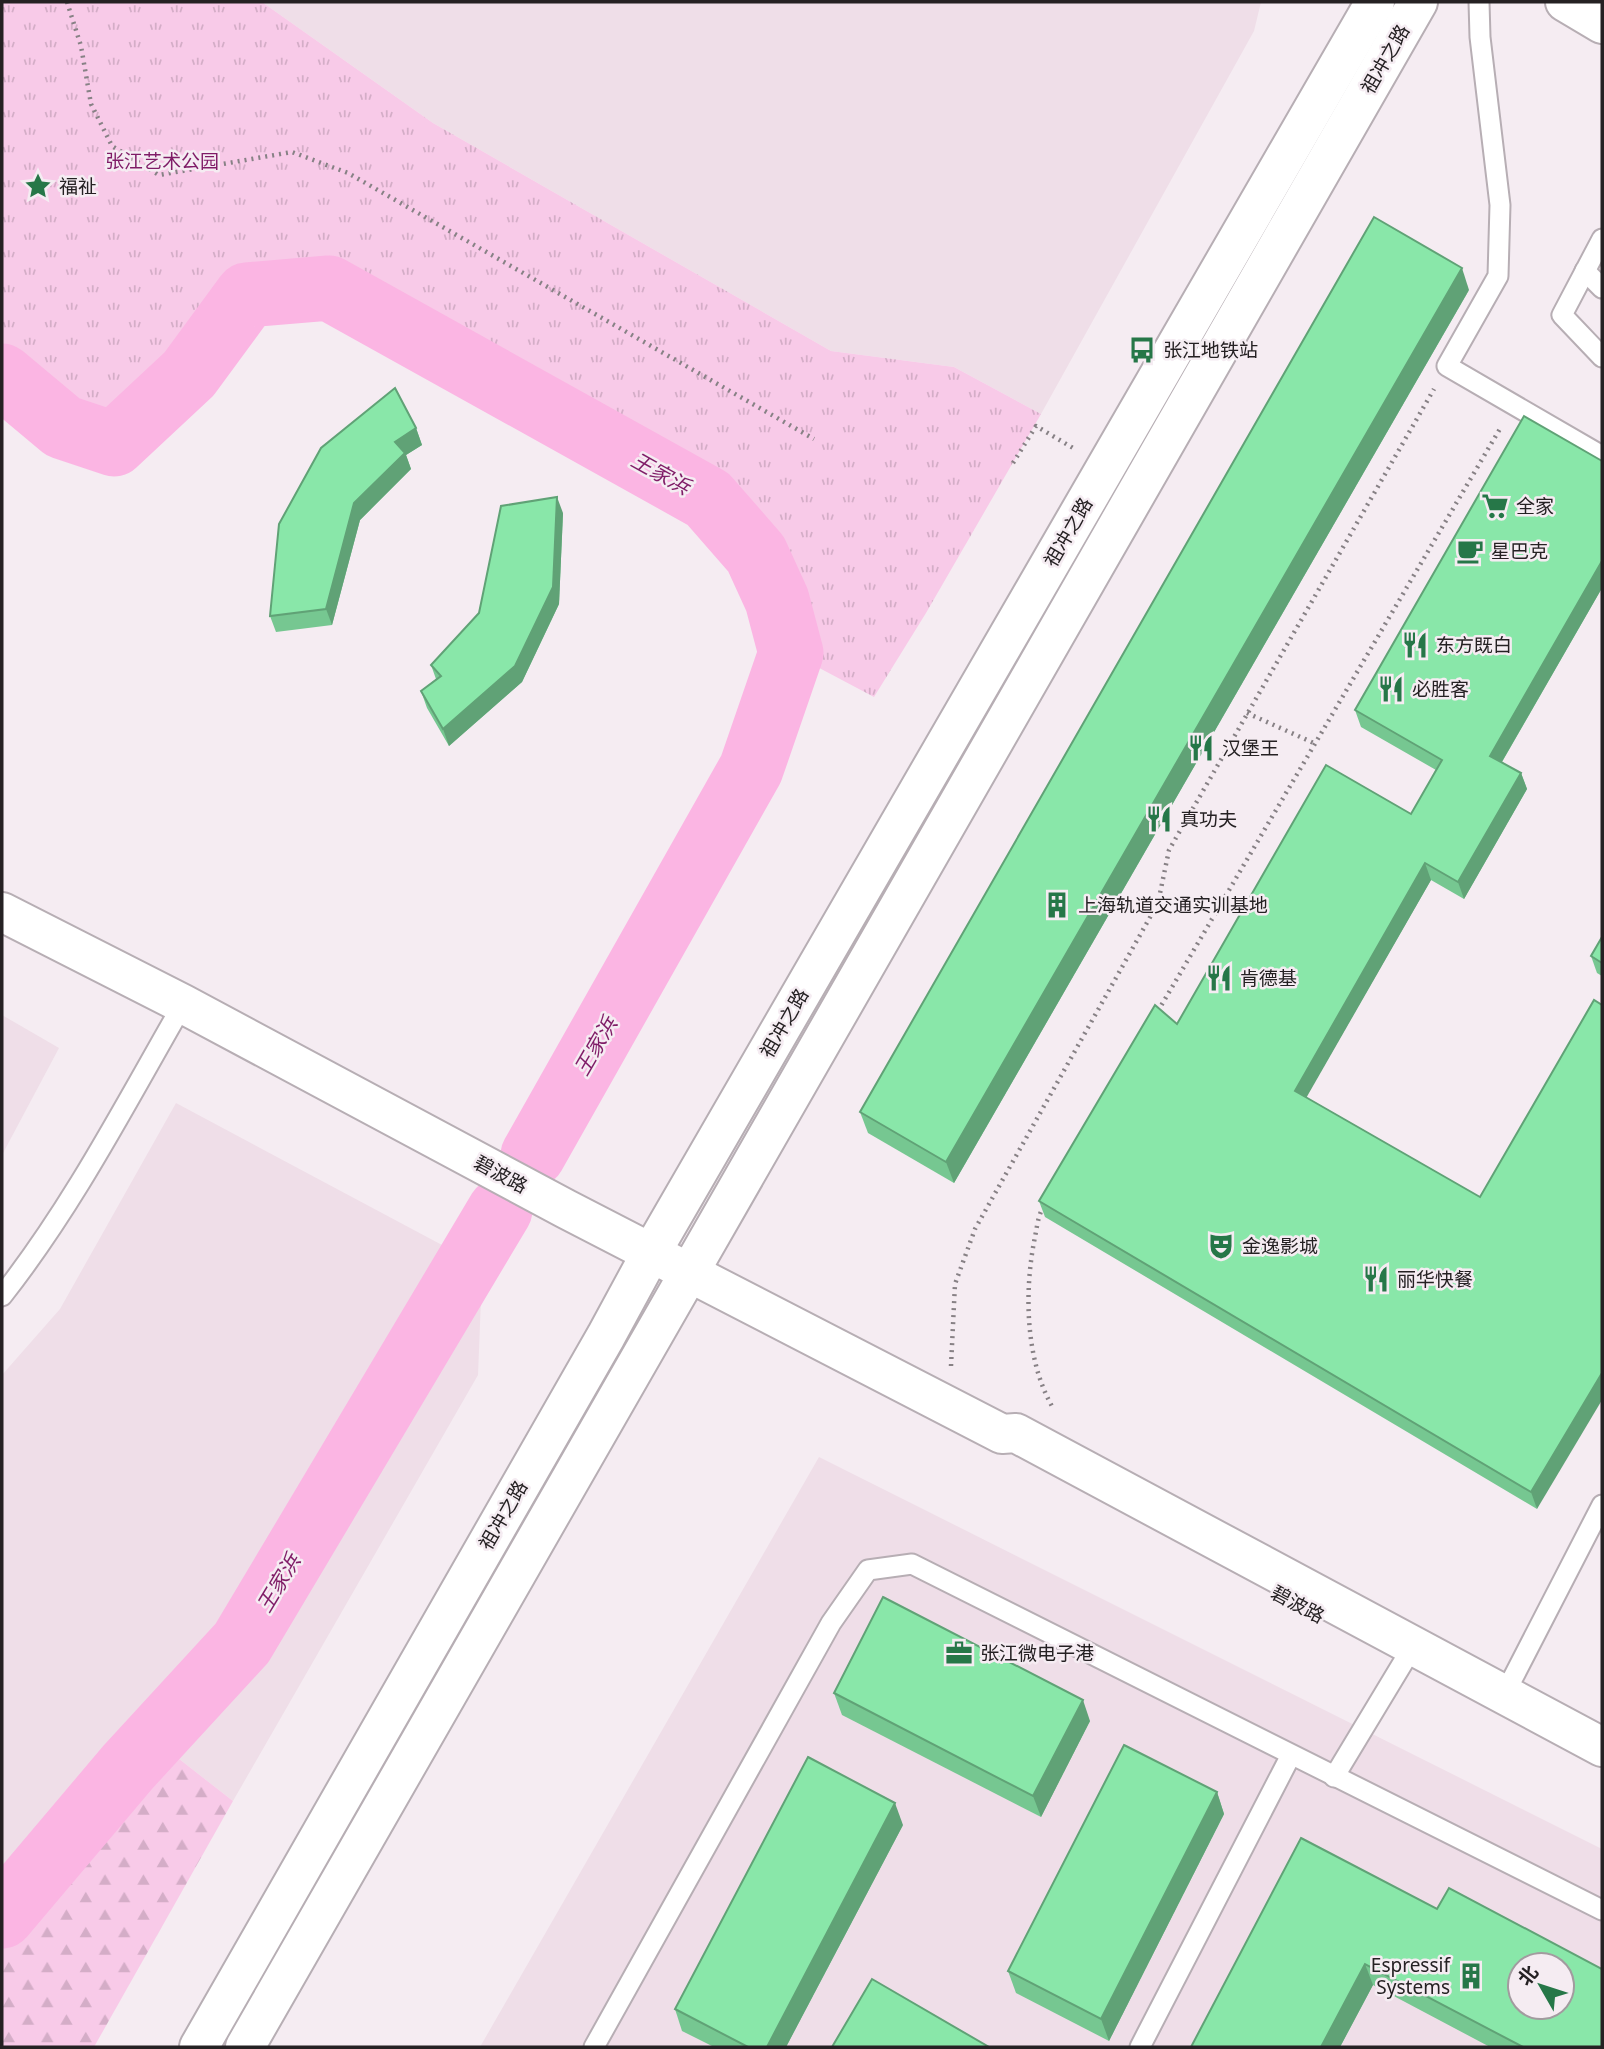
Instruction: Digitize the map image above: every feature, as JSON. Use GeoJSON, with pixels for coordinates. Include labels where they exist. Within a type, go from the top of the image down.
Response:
{"type":"FeatureCollection","features":[{"type":"Feature","properties":{"kind":"main road","name":"祖冲之路"},"geometry":{"type":"LineString","coordinates":[[198,2047],[651,1253],[1375,2]]}},
{"type":"Feature","properties":{"kind":"main road","name":"祖冲之路"},"geometry":{"type":"LineString","coordinates":[[245,2047],[1418,2]]}},
{"type":"Feature","properties":{"kind":"main road"},"geometry":{"type":"LineString","coordinates":[[1565,2],[1602,24]]}},
{"type":"Feature","properties":{"kind":"main road","name":"碧波路"},"geometry":{"type":"LineString","coordinates":[[2,912],[183,1004],[651,1253],[953,1409],[1002,1434],[1016,1433],[1501,1702],[1602,1766]]}},
{"type":"Feature","properties":{"kind":"main road","name":"碧波路"},"geometry":{"type":"LineString","coordinates":[[1002,1434],[1008,1448],[1404,1661],[1602,1747]]}},
{"type":"Feature","properties":{"kind":"lane"},"geometry":{"type":"LineString","coordinates":[[1479,2],[1480,37],[1500,205],[1498,276],[1447,366],[1602,456]]}},
{"type":"Feature","properties":{"kind":"lane"},"geometry":{"type":"LineString","coordinates":[[1602,239],[1562,315],[1602,357]]}},
{"type":"Feature","properties":{"kind":"lane"},"geometry":{"type":"LineString","coordinates":[[1586,271],[1602,288]]}},
{"type":"Feature","properties":{"kind":"lane"},"geometry":{"type":"LineString","coordinates":[[2,1296],[35,1254],[86,1173],[183,1004]]}},
{"type":"Feature","properties":{"kind":"lane"},"geometry":{"type":"LineString","coordinates":[[1501,1702],[1602,1505]]}},
{"type":"Feature","properties":{"kind":"lane"},"geometry":{"type":"LineString","coordinates":[[594,2047],[831,1623],[867,1570],[912,1564],[1602,1910]]}},
{"type":"Feature","properties":{"kind":"lane"},"geometry":{"type":"LineString","coordinates":[[1334,1777],[1404,1661]]}},
{"type":"Feature","properties":{"kind":"lane"},"geometry":{"type":"LineString","coordinates":[[1140,2047],[1291,1755]]}},
{"type":"Feature","properties":{"kind":"path"},"geometry":{"type":"LineString","coordinates":[[67,2],[80,46],[91,104],[112,146],[159,175],[292,152],[348,173],[814,439]]}},
{"type":"Feature","properties":{"kind":"path"},"geometry":{"type":"LineString","coordinates":[[953,1409],[951,1348],[955,1284],[975,1229],[1158,903],[1169,850],[1447,366]]}},
{"type":"Feature","properties":{"kind":"path"},"geometry":{"type":"LineString","coordinates":[[1153,1020],[1514,404]]}},
{"type":"Feature","properties":{"kind":"path"},"geometry":{"type":"LineString","coordinates":[[1013,463],[1036,426],[1105,467]]}},
{"type":"Feature","properties":{"kind":"path"},"geometry":{"type":"LineString","coordinates":[[1247,713],[1316,744]]}},
{"type":"Feature","properties":{"kind":"path"},"geometry":{"type":"LineString","coordinates":[[1047,1200],[1040,1212],[1032,1251],[1027,1302],[1035,1359],[1051,1405],[1059,1417]]}},
{"type":"Feature","properties":{"kind":"shaded area"},"geometry":{"type":"Polygon","coordinates":[[[262,2],[1261,2],[1254,31],[1041,414],[954,367],[831,351],[433,123],[262,2]]]}},
{"type":"Feature","properties":{"kind":"shaded area"},"geometry":{"type":"Polygon","coordinates":[[[2,1015],[59,1048],[2,1155],[2,1015]]]}},
{"type":"Feature","properties":{"kind":"shaded area"},"geometry":{"type":"Polygon","coordinates":[[[176,1103],[442,1245],[481,1299],[478,1375],[233,1801],[137,1726],[2,1888],[2,1375],[60,1309],[176,1103]]]}},
{"type":"Feature","properties":{"kind":"shaded area","name":"张江微电子港"},"geometry":{"type":"Polygon","coordinates":[[[819,1457],[1602,1849],[1602,2047],[480,2047],[819,1457]]]}},
{"type":"Feature","properties":{"kind":"green space","name":"张江艺术公园"},"geometry":{"type":"Polygon","coordinates":[[[2,2],[262,2],[433,123],[831,351],[954,367],[1041,414],[874,697],[791,653],[777,600],[756,554],[708,499],[329,288],[247,295],[189,374],[114,444],[63,427],[2,376],[2,2]]]}},
{"type":"Feature","properties":{"kind":"green space"},"geometry":{"type":"Polygon","coordinates":[[[137,1726],[233,1801],[94,2047],[2,2047],[2,1888],[137,1726]]]}},
{"type":"Feature","properties":{"kind":"building","name":"上海轨道交通实训基地"},"geometry":{"type":"Polygon","coordinates":[[[1374,217],[1462,268],[946,1162],[860,1112],[1374,217]]]}},
{"type":"Feature","properties":{"kind":"building"},"geometry":{"type":"Polygon","coordinates":[[[395,388],[416,428],[395,442],[405,453],[354,503],[326,609],[270,616],[279,524],[321,448],[395,388]]]}},
{"type":"Feature","properties":{"kind":"building"},"geometry":{"type":"Polygon","coordinates":[[[1524,416],[1602,461],[1602,561],[1490,756],[1521,773],[1458,882],[1425,863],[1295,1091],[1480,1197],[1594,1000],[1602,1005],[1602,1373],[1531,1492],[1039,1201],[1155,1005],[1177,1024],[1326,765],[1411,814],[1442,760],[1355,710],[1524,416]]]}},
{"type":"Feature","properties":{"kind":"building"},"geometry":{"type":"Polygon","coordinates":[[[557,497],[553,587],[515,666],[443,729],[421,691],[441,676],[431,665],[479,613],[501,506],[557,497]]]}},
{"type":"Feature","properties":{"kind":"building"},"geometry":{"type":"Polygon","coordinates":[[[1602,937],[1602,963],[1591,956],[1602,937]]]}},
{"type":"Feature","properties":{"kind":"building"},"geometry":{"type":"Polygon","coordinates":[[[883,1597],[1083,1700],[1033,1796],[834,1693],[883,1597]]]}},
{"type":"Feature","properties":{"kind":"building"},"geometry":{"type":"Polygon","coordinates":[[[1124,1745],[1217,1792],[1101,2019],[1008,1971],[1124,1745]]]}},
{"type":"Feature","properties":{"kind":"building"},"geometry":{"type":"Polygon","coordinates":[[[808,1757],[895,1803],[767,2047],[748,2047],[675,2009],[808,1757]]]}},
{"type":"Feature","properties":{"kind":"building"},"geometry":{"type":"Polygon","coordinates":[[[1301,1838],[1437,1909],[1449,1888],[1568,1951],[1506,1951],[1506,2021],[1576,2021],[1576,1955],[1602,1969],[1602,2047],[1523,2047],[1365,1964],[1321,2047],[1191,2047],[1301,1838]]]}},
{"type":"Feature","properties":{"kind":"building"},"geometry":{"type":"Polygon","coordinates":[[[872,1979],[989,2047],[832,2047],[872,1979]]]}},
{"type":"Feature","properties":{"kind":"waterway","name":"王家浜"},"geometry":{"type":"LineString","coordinates":[[2,376],[63,427],[114,444],[189,374],[247,295],[329,288],[708,499],[756,554],[777,600],[791,653],[751,769],[533,1155]]}},
{"type":"Feature","properties":{"kind":"waterway","name":"王家浜"},"geometry":{"type":"LineString","coordinates":[[2,1916],[128,1767],[242,1643],[500,1210]]}},
{"type":"Feature","properties":{"kind":"place","name":"福祉"},"geometry":{"type":"Point","coordinates":[38,186]}},
{"type":"Feature","properties":{"kind":"place","name":"张江地铁站"},"geometry":{"type":"Point","coordinates":[1142,350]}},
{"type":"Feature","properties":{"kind":"place","name":"全家"},"geometry":{"type":"Point","coordinates":[1495,506]}},
{"type":"Feature","properties":{"kind":"place","name":"星巴克"},"geometry":{"type":"Point","coordinates":[1470,551]}},
{"type":"Feature","properties":{"kind":"place","name":"东方既白"},"geometry":{"type":"Point","coordinates":[1415,645]}},
{"type":"Feature","properties":{"kind":"place","name":"必胜客"},"geometry":{"type":"Point","coordinates":[1391,689]}},
{"type":"Feature","properties":{"kind":"place","name":"汉堡王"},"geometry":{"type":"Point","coordinates":[1201,748]}},
{"type":"Feature","properties":{"kind":"place","name":"真功夫"},"geometry":{"type":"Point","coordinates":[1159,819]}},
{"type":"Feature","properties":{"kind":"place","name":"上海轨道交通实训基地"},"geometry":{"type":"Point","coordinates":[1057,905]}},
{"type":"Feature","properties":{"kind":"place","name":"肯德基"},"geometry":{"type":"Point","coordinates":[1219,978]}},
{"type":"Feature","properties":{"kind":"place","name":"金逸影城"},"geometry":{"type":"Point","coordinates":[1221,1246]}},
{"type":"Feature","properties":{"kind":"place","name":"丽华快餐"},"geometry":{"type":"Point","coordinates":[1376,1279]}},
{"type":"Feature","properties":{"kind":"place","name":"张江微电子港"},"geometry":{"type":"Point","coordinates":[959,1653]}},
{"type":"Feature","properties":{"kind":"place","name":"Espressif Systems"},"geometry":{"type":"Point","coordinates":[1471,1976]}}]}
